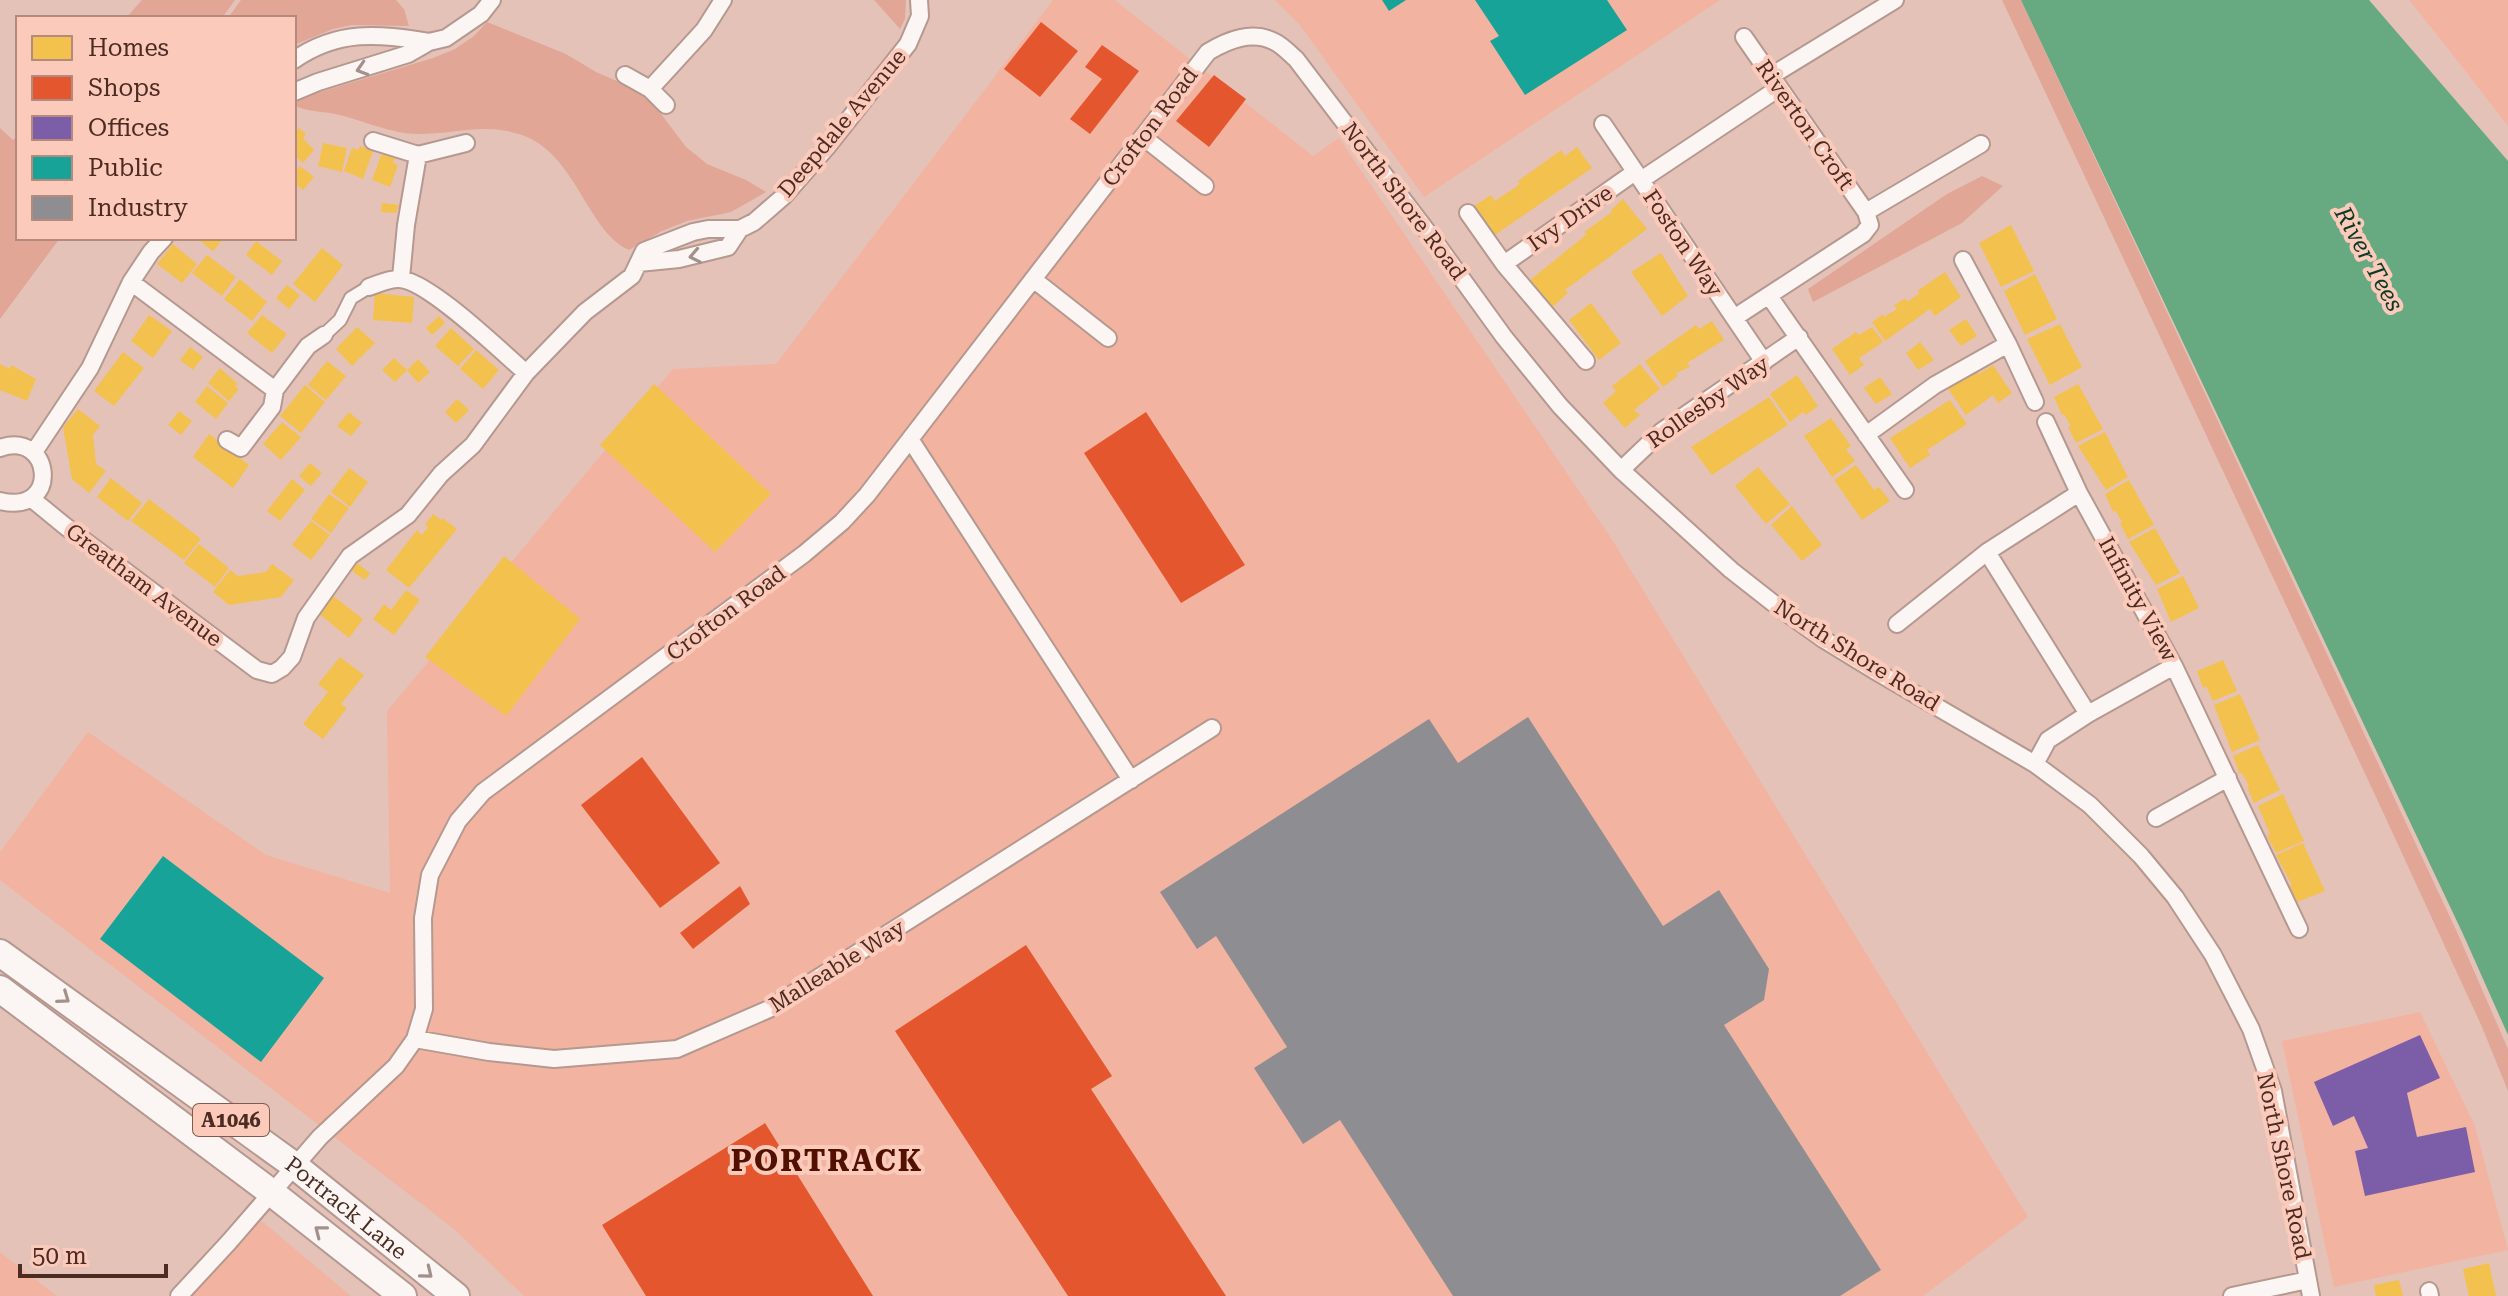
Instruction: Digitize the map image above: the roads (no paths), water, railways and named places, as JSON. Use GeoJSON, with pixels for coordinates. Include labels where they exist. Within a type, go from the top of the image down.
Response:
{"type":"FeatureCollection","features":[{"type":"Feature","properties":{"kind":"main road","name":"Portrack Lane"},"geometry":{"type":"LineString","coordinates":[[0,953],[295,1166],[456,1296]]}},
{"type":"Feature","properties":{"kind":"main road","name":"Portrack Lane"},"geometry":{"type":"LineString","coordinates":[[0,989],[272,1193],[403,1296]]}},
{"type":"Feature","properties":{"kind":"street"},"geometry":{"type":"LineString","coordinates":[[296,91],[446,38],[481,14],[492,0]]}},
{"type":"Feature","properties":{"kind":"street"},"geometry":{"type":"LineString","coordinates":[[650,89],[704,30],[723,0]]}},
{"type":"Feature","properties":{"kind":"street","name":"Deepdale Avenue"},"geometry":{"type":"LineString","coordinates":[[639,263],[679,259],[728,247],[740,229],[754,222],[784,196],[908,44],[920,16],[919,0]]}},
{"type":"Feature","properties":{"kind":"street","name":"Ivy Drive"},"geometry":{"type":"LineString","coordinates":[[1504,264],[1895,0]]}},
{"type":"Feature","properties":{"kind":"street"},"geometry":{"type":"LineString","coordinates":[[296,59],[323,44],[366,34],[429,42]]}},
{"type":"Feature","properties":{"kind":"street","name":"North Shore Road"},"geometry":{"type":"LineString","coordinates":[[1208,52],[1228,40],[1252,36],[1275,41],[1296,59],[1427,230],[1504,337],[1560,406],[1621,470],[1731,570],[1798,621],[1877,672],[2035,764],[2090,805],[2141,856],[2175,897],[2213,955],[2251,1029],[2273,1091],[2309,1288]]}},
{"type":"Feature","properties":{"kind":"street","name":"Riverton Croft"},"geometry":{"type":"LineString","coordinates":[[1744,37],[1866,212]]}},
{"type":"Feature","properties":{"kind":"street","name":"Crofton Road"},"geometry":{"type":"LineString","coordinates":[[179,1296],[320,1137],[396,1066],[415,1039],[424,1009],[423,918],[430,875],[458,821],[483,792],[517,765],[804,554],[842,522],[867,495],[1208,52]]}},
{"type":"Feature","properties":{"kind":"street"},"geometry":{"type":"LineString","coordinates":[[625,75],[650,89],[666,105]]}},
{"type":"Feature","properties":{"kind":"street","name":"Foston Way"},"geometry":{"type":"LineString","coordinates":[[1603,124],[1764,362]]}},
{"type":"Feature","properties":{"kind":"street"},"geometry":{"type":"LineString","coordinates":[[1143,137],[1205,186]]}},
{"type":"Feature","properties":{"kind":"street"},"geometry":{"type":"LineString","coordinates":[[373,141],[418,155],[466,143]]}},
{"type":"Feature","properties":{"kind":"street"},"geometry":{"type":"LineString","coordinates":[[1734,318],[1863,234],[1870,225],[1866,212],[1981,144]]}},
{"type":"Feature","properties":{"kind":"street"},"geometry":{"type":"LineString","coordinates":[[401,278],[418,155]]}},
{"type":"Feature","properties":{"kind":"street"},"geometry":{"type":"LineString","coordinates":[[1468,213],[1504,264],[1586,361]]}},
{"type":"Feature","properties":{"kind":"street"},"geometry":{"type":"LineString","coordinates":[[227,440],[241,448],[272,407],[275,390],[308,346],[340,320],[351,298],[369,287],[401,278],[433,295],[462,316],[526,373],[585,312],[632,276],[644,251],[708,229],[740,229]]}},
{"type":"Feature","properties":{"kind":"street"},"geometry":{"type":"LineString","coordinates":[[34,452],[90,368],[131,282],[162,240]]}},
{"type":"Feature","properties":{"kind":"street"},"geometry":{"type":"LineString","coordinates":[[1963,260],[2035,402]]}},
{"type":"Feature","properties":{"kind":"street"},"geometry":{"type":"LineString","coordinates":[[1033,279],[1108,338]]}},
{"type":"Feature","properties":{"kind":"street"},"geometry":{"type":"LineString","coordinates":[[131,282],[275,390]]}},
{"type":"Feature","properties":{"kind":"street"},"geometry":{"type":"LineString","coordinates":[[1769,296],[1905,490]]}},
{"type":"Feature","properties":{"kind":"street","name":"Rollesby Way"},"geometry":{"type":"LineString","coordinates":[[1621,470],[1662,431],[1799,337]]}},
{"type":"Feature","properties":{"kind":"street"},"geometry":{"type":"LineString","coordinates":[[1866,435],[1935,385],[2008,344]]}},
{"type":"Feature","properties":{"kind":"street","name":"Greatham Avenue"},"geometry":{"type":"LineString","coordinates":[[32,499],[257,670],[272,674],[292,657],[306,618],[350,556],[408,515],[441,474],[473,445],[526,373]]}},
{"type":"Feature","properties":{"kind":"street","name":"Infinity View"},"geometry":{"type":"LineString","coordinates":[[2046,422],[2079,493],[2174,666],[2299,929]]}},
{"type":"Feature","properties":{"kind":"street"},"geometry":{"type":"LineString","coordinates":[[910,439],[1131,780]]}},
{"type":"Feature","properties":{"kind":"street"},"geometry":{"type":"LineString","coordinates":[[0,501],[15,505],[32,499],[41,487],[44,470],[34,452],[19,444],[1,447]]}},
{"type":"Feature","properties":{"kind":"street"},"geometry":{"type":"LineString","coordinates":[[1897,624],[1987,552],[2079,493]]}},
{"type":"Feature","properties":{"kind":"street"},"geometry":{"type":"LineString","coordinates":[[1987,552],[2088,714]]}},
{"type":"Feature","properties":{"kind":"street"},"geometry":{"type":"LineString","coordinates":[[2035,764],[2048,740],[2174,666]]}},
{"type":"Feature","properties":{"kind":"street","name":"Malleable Way"},"geometry":{"type":"LineString","coordinates":[[415,1039],[554,1059],[677,1049],[769,1009],[1212,728]]}},
{"type":"Feature","properties":{"kind":"street"},"geometry":{"type":"LineString","coordinates":[[2156,818],[2228,778]]}},
{"type":"Feature","properties":{"kind":"street"},"geometry":{"type":"LineString","coordinates":[[2232,1296],[2309,1288]]}},
{"type":"Feature","properties":{"kind":"water","name":"River Tees"},"geometry":{"type":"Polygon","coordinates":[[[2021,0],[2369,0],[2508,161],[2508,1035],[2463,934],[2021,0]]]}},
{"type":"Feature","properties":{"kind":"district","name":"PORTRACK"},"geometry":{"type":"Point","coordinates":[827,1160]}}]}
